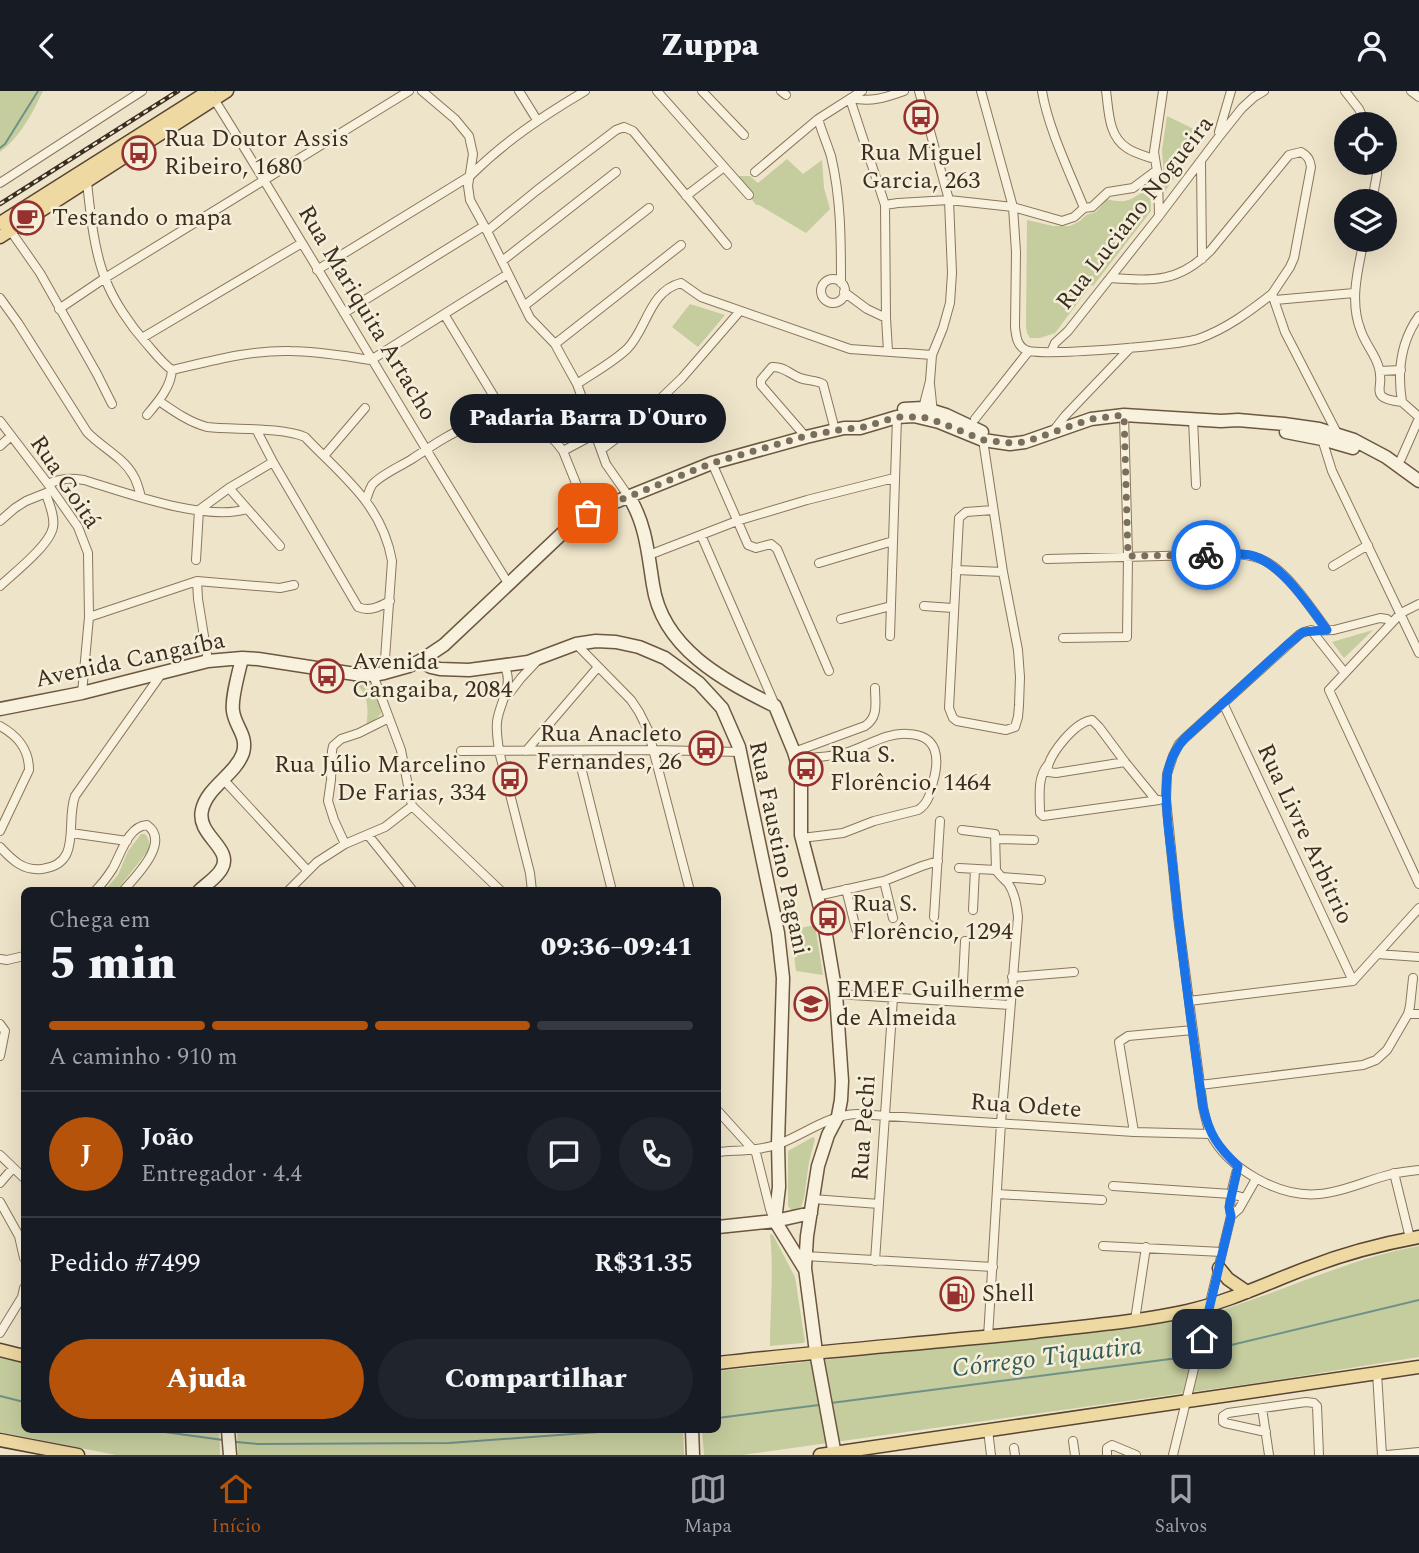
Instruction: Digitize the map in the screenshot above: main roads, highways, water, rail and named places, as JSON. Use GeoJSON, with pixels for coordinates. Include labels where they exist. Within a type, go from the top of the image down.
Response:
{"type":"FeatureCollection","features":[{"type":"Feature","properties":{"kind":"main road"},"geometry":{"type":"LineString","coordinates":[[3,230],[93,164],[212,95],[227,91]]}},
{"type":"Feature","properties":{"kind":"main road"},"geometry":{"type":"LineString","coordinates":[[3,230],[87,182],[212,95]]}},
{"type":"Feature","properties":{"kind":"main road"},"geometry":{"type":"LineString","coordinates":[[87,182],[93,164]]}},
{"type":"Feature","properties":{"kind":"main road"},"geometry":{"type":"LineString","coordinates":[[721,1363],[1135,1320],[1210,1305],[1353,1252],[1415,1237]]}},
{"type":"Feature","properties":{"kind":"main road"},"geometry":{"type":"LineString","coordinates":[[1219,1268],[1228,1279],[1247,1291]]}},
{"type":"Feature","properties":{"kind":"main road"},"geometry":{"type":"LineString","coordinates":[[0,1350],[21,1355]]}},
{"type":"Feature","properties":{"kind":"main road"},"geometry":{"type":"LineString","coordinates":[[820,1455],[1419,1367]]}},
{"type":"Feature","properties":{"kind":"main road"},"geometry":{"type":"LineString","coordinates":[[0,1440],[78,1455]]}},
{"type":"Feature","properties":{"kind":"waterway"},"geometry":{"type":"LineString","coordinates":[[0,148],[38,91]]}},
{"type":"Feature","properties":{"kind":"waterway","name":"Córrego Tiquatira"},"geometry":{"type":"LineString","coordinates":[[1202,1352],[1419,1300]]}},
{"type":"Feature","properties":{"kind":"waterway","name":"Córrego Tiquatira"},"geometry":{"type":"LineString","coordinates":[[831,1403],[1193,1354]]}},
{"type":"Feature","properties":{"kind":"waterway","name":"Córrego Tiquatira"},"geometry":{"type":"LineString","coordinates":[[0,1396],[21,1401]]}},
{"type":"Feature","properties":{"kind":"waterway","name":"Córrego Tiquatira"},"geometry":{"type":"LineString","coordinates":[[721,1418],[819,1405]]}},
{"type":"Feature","properties":{"kind":"waterway","name":"Córrego Tiquatira"},"geometry":{"type":"LineString","coordinates":[[172,1433],[223,1440]]}},
{"type":"Feature","properties":{"kind":"waterway","name":"Córrego Tiquatira"},"geometry":{"type":"LineString","coordinates":[[236,1442],[449,1443],[585,1433]]}},
{"type":"Feature","properties":{"kind":"railway"},"geometry":{"type":"LineString","coordinates":[[0,204],[178,91]]}},
{"type":"Feature","properties":{"kind":"place","name":"Rua Miguel Garcia, 263"},"geometry":{"type":"Point","coordinates":[921,117]}},
{"type":"Feature","properties":{"kind":"place","name":"Rua Doutor Assis Ribeiro, 1680"},"geometry":{"type":"Point","coordinates":[139,153]}},
{"type":"Feature","properties":{"kind":"place","name":"Testando o mapa"},"geometry":{"type":"Point","coordinates":[27,218]}},
{"type":"Feature","properties":{"kind":"place","name":"Padaria Barra D'Ouro"},"geometry":{"type":"Point","coordinates":[588,513]}},
{"type":"Feature","properties":{"kind":"place","name":"Avenida Cangaiba, 2084"},"geometry":{"type":"Point","coordinates":[327,676]}},
{"type":"Feature","properties":{"kind":"place","name":"Rua Anacleto Fernandes, 26"},"geometry":{"type":"Point","coordinates":[706,748]}},
{"type":"Feature","properties":{"kind":"place","name":"Rua S. Florêncio, 1464"},"geometry":{"type":"Point","coordinates":[806,769]}},
{"type":"Feature","properties":{"kind":"place","name":"Rua Júlio Marcelino De Farias, 334"},"geometry":{"type":"Point","coordinates":[510,779]}},
{"type":"Feature","properties":{"kind":"place","name":"Rua S. Florêncio, 1294"},"geometry":{"type":"Point","coordinates":[828,918]}},
{"type":"Feature","properties":{"kind":"place","name":"EMEF Guilherme de Almeida"},"geometry":{"type":"Point","coordinates":[811,1004]}},
{"type":"Feature","properties":{"kind":"place","name":"Shell"},"geometry":{"type":"Point","coordinates":[957,1294]}}]}
